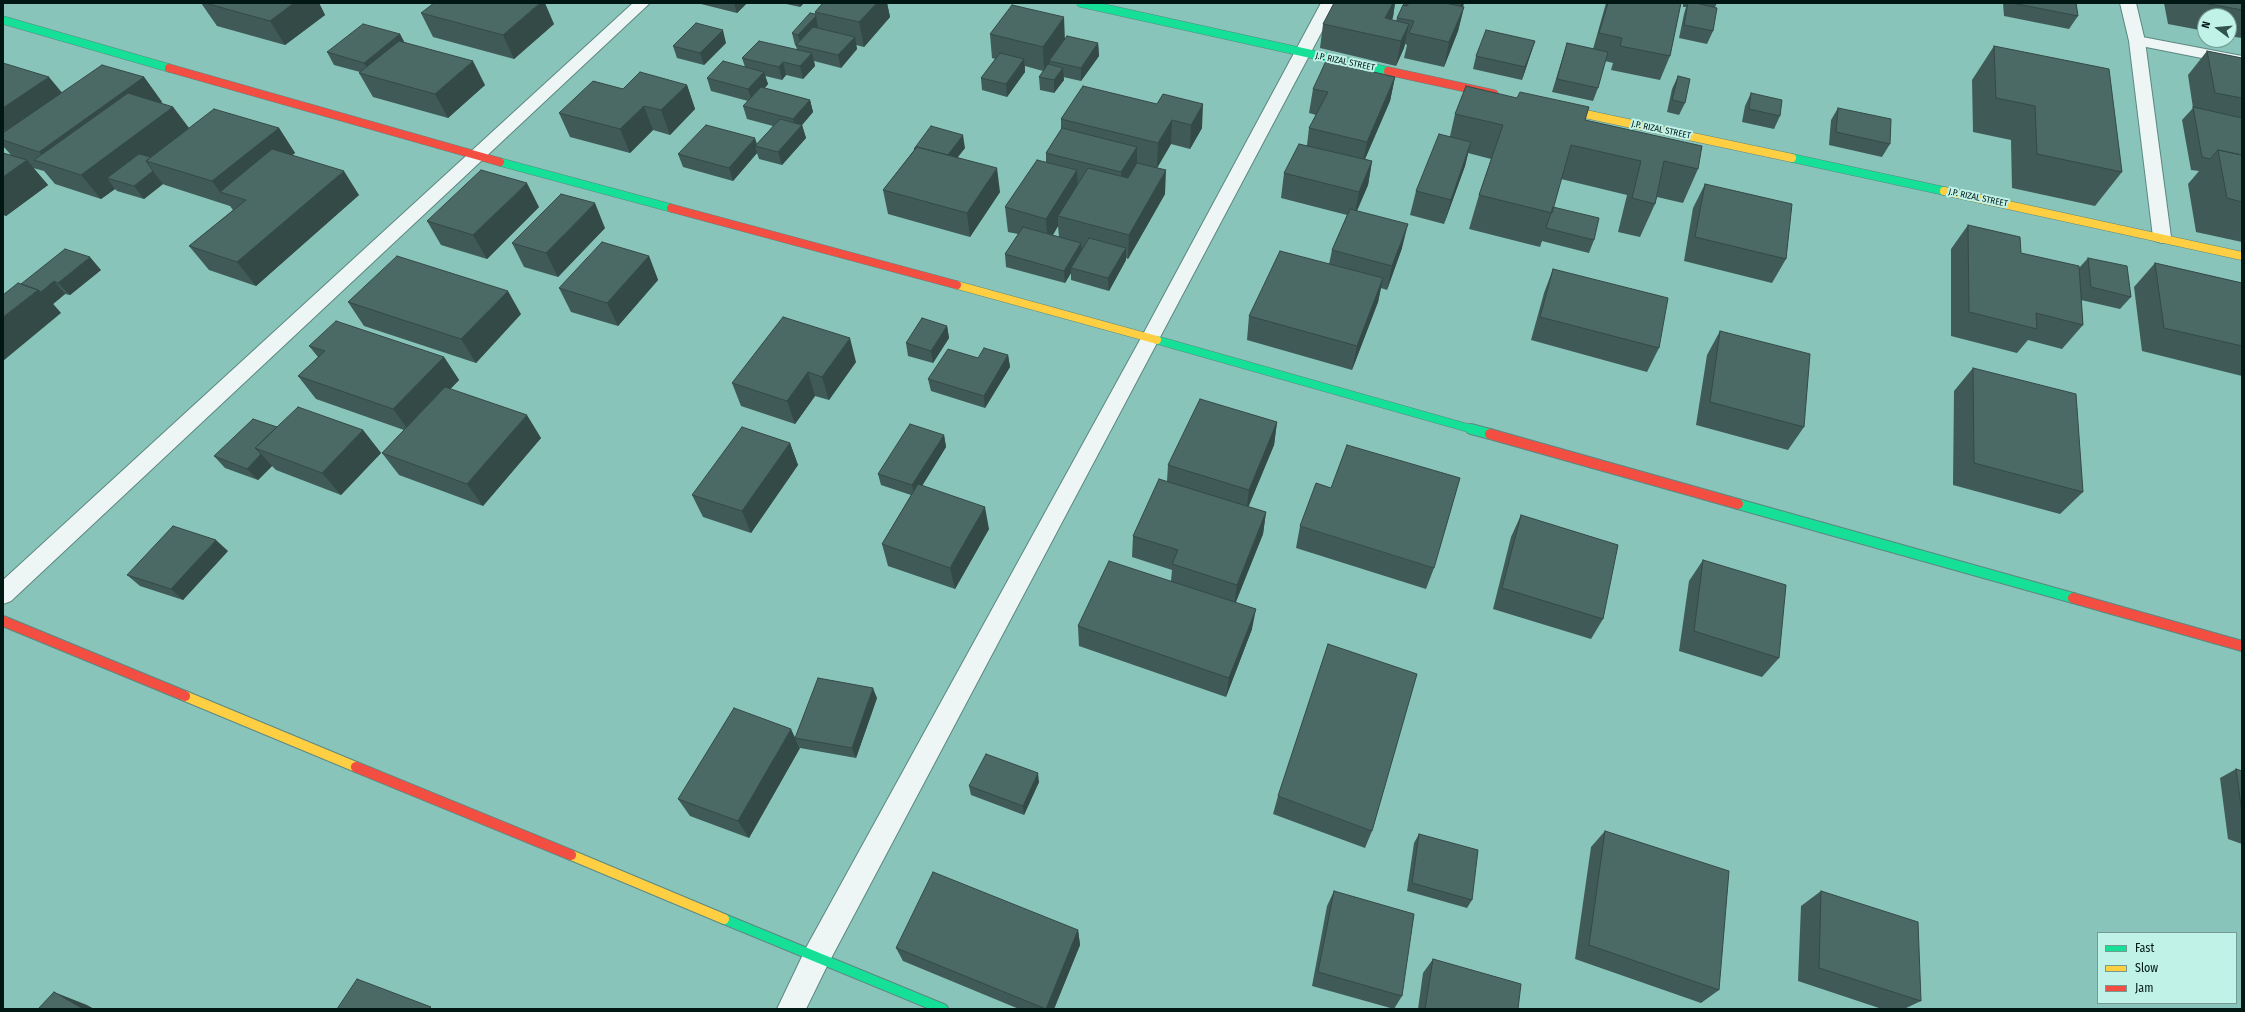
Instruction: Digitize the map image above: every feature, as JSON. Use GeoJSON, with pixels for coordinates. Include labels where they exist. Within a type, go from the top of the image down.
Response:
{"type":"FeatureCollection","features":[{"type":"Feature","properties":{"kind":"street"},"geometry":{"type":"LineString","coordinates":[[3,594],[642,3]]}},
{"type":"Feature","properties":{"kind":"street","name":"J.P. RIZAL STREET"},"geometry":{"type":"LineString","coordinates":[[1081,3],[1303,54],[1506,97]]}},
{"type":"Feature","properties":{"kind":"street"},"geometry":{"type":"LineString","coordinates":[[791,1009],[817,956],[1151,338],[1329,3]]}},
{"type":"Feature","properties":{"kind":"street"},"geometry":{"type":"LineString","coordinates":[[2128,3],[2137,41],[2162,237]]}},
{"type":"Feature","properties":{"kind":"street"},"geometry":{"type":"LineString","coordinates":[[3,20],[478,156],[1151,338],[2242,646]]}},
{"type":"Feature","properties":{"kind":"street"},"geometry":{"type":"LineString","coordinates":[[2137,41],[2242,61]]}},
{"type":"Feature","properties":{"kind":"street","name":"J.P. RIZAL STREET"},"geometry":{"type":"LineString","coordinates":[[1545,105],[2162,237],[2242,256]]}},
{"type":"Feature","properties":{"kind":"street"},"geometry":{"type":"LineString","coordinates":[[3,621],[943,1009]]}},
{"type":"Feature","properties":{"kind":"building"},"geometry":{"type":"Polygon","coordinates":[[[205,3],[294,3],[270,21],[205,3]]]}},
{"type":"Feature","properties":{"kind":"building"},"geometry":{"type":"Polygon","coordinates":[[[434,3],[540,3],[503,35],[421,13],[434,3]]]}},
{"type":"Feature","properties":{"kind":"building"},"geometry":{"type":"Polygon","coordinates":[[[823,3],[877,3],[859,22],[815,12],[823,3]]]}},
{"type":"Feature","properties":{"kind":"building"},"geometry":{"type":"Polygon","coordinates":[[[1334,3],[1393,3],[1385,18],[1409,24],[1401,41],[1323,24],[1334,3]]]}},
{"type":"Feature","properties":{"kind":"building"},"geometry":{"type":"Polygon","coordinates":[[[1409,3],[1445,3],[1464,7],[1449,42],[1409,33],[1414,21],[1397,18],[1403,5],[1407,6],[1409,3]]]}},
{"type":"Feature","properties":{"kind":"building"},"geometry":{"type":"Polygon","coordinates":[[[1608,3],[1681,3],[1670,56],[1620,46],[1622,38],[1599,33],[1608,3]]]}},
{"type":"Feature","properties":{"kind":"building"},"geometry":{"type":"Polygon","coordinates":[[[1688,3],[1696,3],[1717,8],[1713,31],[1684,25],[1688,3]]]}},
{"type":"Feature","properties":{"kind":"building"},"geometry":{"type":"Polygon","coordinates":[[[2012,3],[2076,3],[2078,16],[2012,3]]]}},
{"type":"Feature","properties":{"kind":"building"},"geometry":{"type":"Polygon","coordinates":[[[2204,3],[2242,3],[2242,10],[2204,3]]]}},
{"type":"Feature","properties":{"kind":"building"},"geometry":{"type":"Polygon","coordinates":[[[1012,5],[1064,17],[1043,47],[990,34],[1012,5]]]}},
{"type":"Feature","properties":{"kind":"building"},"geometry":{"type":"Polygon","coordinates":[[[810,13],[815,14],[816,16],[798,35],[792,33],[810,13]]]}},
{"type":"Feature","properties":{"kind":"building"},"geometry":{"type":"Polygon","coordinates":[[[696,23],[723,30],[700,53],[673,46],[696,23]]]}},
{"type":"Feature","properties":{"kind":"building"},"geometry":{"type":"Polygon","coordinates":[[[363,24],[400,34],[364,63],[327,52],[363,24]]]}},
{"type":"Feature","properties":{"kind":"building"},"geometry":{"type":"Polygon","coordinates":[[[813,27],[855,37],[838,55],[796,45],[813,27]]]}},
{"type":"Feature","properties":{"kind":"building"},"geometry":{"type":"Polygon","coordinates":[[[1486,30],[1535,41],[1525,67],[1476,56],[1486,30]]]}},
{"type":"Feature","properties":{"kind":"building"},"geometry":{"type":"Polygon","coordinates":[[[1067,36],[1098,43],[1081,68],[1049,61],[1067,36]]]}},
{"type":"Feature","properties":{"kind":"building"},"geometry":{"type":"Polygon","coordinates":[[[399,41],[473,61],[435,94],[359,73],[399,41]]]}},
{"type":"Feature","properties":{"kind":"building"},"geometry":{"type":"Polygon","coordinates":[[[759,41],[812,53],[800,66],[783,62],[779,67],[742,58],[759,41]]]}},
{"type":"Feature","properties":{"kind":"building"},"geometry":{"type":"Polygon","coordinates":[[[1567,43],[1608,52],[1598,88],[1557,79],[1567,43]]]}},
{"type":"Feature","properties":{"kind":"building"},"geometry":{"type":"Polygon","coordinates":[[[1994,46],[2109,69],[2122,172],[2037,154],[2035,106],[1996,98],[1994,46]]]}},
{"type":"Feature","properties":{"kind":"building"},"geometry":{"type":"Polygon","coordinates":[[[2207,51],[2242,58],[2242,98],[2215,93],[2207,51]]]}},
{"type":"Feature","properties":{"kind":"building"},"geometry":{"type":"Polygon","coordinates":[[[1000,53],[1024,59],[1006,84],[981,78],[1000,53]]]}},
{"type":"Feature","properties":{"kind":"building"},"geometry":{"type":"Polygon","coordinates":[[[723,61],[764,72],[748,89],[707,78],[723,61]]]}},
{"type":"Feature","properties":{"kind":"building"},"geometry":{"type":"Polygon","coordinates":[[[1326,61],[1395,77],[1367,142],[1309,128],[1328,92],[1313,89],[1326,61]]]}},
{"type":"Feature","properties":{"kind":"building"},"geometry":{"type":"Polygon","coordinates":[[[3,63],[49,77],[3,108],[3,63]]]}},
{"type":"Feature","properties":{"kind":"building"},"geometry":{"type":"Polygon","coordinates":[[[1048,64],[1063,68],[1054,80],[1039,77],[1048,64]]]}},
{"type":"Feature","properties":{"kind":"building"},"geometry":{"type":"Polygon","coordinates":[[[102,65],[144,77],[39,152],[3,140],[3,133],[102,65]]]}},
{"type":"Feature","properties":{"kind":"building"},"geometry":{"type":"Polygon","coordinates":[[[640,72],[687,85],[661,110],[644,106],[620,129],[559,113],[593,81],[623,89],[640,72]]]}},
{"type":"Feature","properties":{"kind":"building"},"geometry":{"type":"Polygon","coordinates":[[[1678,76],[1690,79],[1685,103],[1672,100],[1678,76]]]}},
{"type":"Feature","properties":{"kind":"building"},"geometry":{"type":"Polygon","coordinates":[[[1083,86],[1157,104],[1163,94],[1203,104],[1191,125],[1172,120],[1158,143],[1061,119],[1083,86]]]}},
{"type":"Feature","properties":{"kind":"building"},"geometry":{"type":"Polygon","coordinates":[[[1466,86],[1517,98],[1520,92],[1589,107],[1585,120],[1702,146],[1698,169],[1664,161],[1655,204],[1632,198],[1641,161],[1571,145],[1552,213],[1479,195],[1503,125],[1455,114],[1466,86]]]}},
{"type":"Feature","properties":{"kind":"building"},"geometry":{"type":"Polygon","coordinates":[[[761,87],[810,100],[793,119],[743,106],[761,87]]]}},
{"type":"Feature","properties":{"kind":"building"},"geometry":{"type":"Polygon","coordinates":[[[128,93],[173,107],[81,175],[34,160],[128,93]]]}},
{"type":"Feature","properties":{"kind":"building"},"geometry":{"type":"Polygon","coordinates":[[[1751,93],[1782,100],[1780,116],[1749,109],[1751,93]]]}},
{"type":"Feature","properties":{"kind":"building"},"geometry":{"type":"Polygon","coordinates":[[[2193,107],[2242,118],[2242,155],[2218,150],[2210,159],[2202,157],[2193,107]]]}},
{"type":"Feature","properties":{"kind":"building"},"geometry":{"type":"Polygon","coordinates":[[[1838,108],[1891,119],[1890,144],[1836,132],[1838,108]]]}},
{"type":"Feature","properties":{"kind":"building"},"geometry":{"type":"Polygon","coordinates":[[[214,109],[279,128],[212,181],[146,161],[214,109]]]}},
{"type":"Feature","properties":{"kind":"building"},"geometry":{"type":"Polygon","coordinates":[[[780,119],[802,125],[778,152],[755,146],[780,119]]]}},
{"type":"Feature","properties":{"kind":"building"},"geometry":{"type":"Polygon","coordinates":[[[706,125],[755,138],[729,168],[678,154],[706,125]]]}},
{"type":"Feature","properties":{"kind":"building"},"geometry":{"type":"Polygon","coordinates":[[[931,126],[963,135],[948,155],[917,147],[914,149],[931,126]]]}},
{"type":"Feature","properties":{"kind":"building"},"geometry":{"type":"Polygon","coordinates":[[[1062,128],[1137,147],[1121,172],[1046,153],[1062,128]]]}},
{"type":"Feature","properties":{"kind":"building"},"geometry":{"type":"Polygon","coordinates":[[[1439,134],[1471,142],[1451,200],[1416,191],[1439,134]]]}},
{"type":"Feature","properties":{"kind":"building"},"geometry":{"type":"Polygon","coordinates":[[[1299,144],[1372,161],[1359,192],[1284,173],[1299,144]]]}},
{"type":"Feature","properties":{"kind":"building"},"geometry":{"type":"Polygon","coordinates":[[[917,147],[997,168],[967,213],[883,190],[917,147]]]}},
{"type":"Feature","properties":{"kind":"building"},"geometry":{"type":"Polygon","coordinates":[[[272,149],[344,171],[237,262],[189,246],[246,200],[220,192],[272,149]]]}},
{"type":"Feature","properties":{"kind":"building"},"geometry":{"type":"Polygon","coordinates":[[[2218,150],[2242,155],[2242,202],[2227,198],[2218,150]]]}},
{"type":"Feature","properties":{"kind":"building"},"geometry":{"type":"Polygon","coordinates":[[[3,153],[27,160],[3,177],[3,153]]]}},
{"type":"Feature","properties":{"kind":"building"},"geometry":{"type":"Polygon","coordinates":[[[139,154],[151,157],[146,161],[153,171],[134,186],[107,178],[139,154]]]}},
{"type":"Feature","properties":{"kind":"building"},"geometry":{"type":"Polygon","coordinates":[[[1037,160],[1077,170],[1046,219],[1005,207],[1037,160]]]}},
{"type":"Feature","properties":{"kind":"building"},"geometry":{"type":"Polygon","coordinates":[[[1137,163],[1166,170],[1129,235],[1058,216],[1088,168],[1128,178],[1137,163]]]}},
{"type":"Feature","properties":{"kind":"building"},"geometry":{"type":"Polygon","coordinates":[[[481,170],[527,183],[473,235],[427,221],[481,170]]]}},
{"type":"Feature","properties":{"kind":"building"},"geometry":{"type":"Polygon","coordinates":[[[1705,184],[1792,204],[1786,259],[1695,237],[1705,184]]]}},
{"type":"Feature","properties":{"kind":"building"},"geometry":{"type":"Polygon","coordinates":[[[561,194],[595,203],[546,253],[512,243],[561,194]]]}},
{"type":"Feature","properties":{"kind":"building"},"geometry":{"type":"Polygon","coordinates":[[[1553,207],[1599,218],[1594,240],[1546,228],[1553,207]]]}},
{"type":"Feature","properties":{"kind":"building"},"geometry":{"type":"Polygon","coordinates":[[[1350,209],[1408,224],[1392,266],[1332,250],[1350,209]]]}},
{"type":"Feature","properties":{"kind":"building"},"geometry":{"type":"Polygon","coordinates":[[[1968,225],[2020,237],[2021,253],[2079,266],[2083,325],[2036,313],[2037,329],[1969,312],[1968,225]]]}},
{"type":"Feature","properties":{"kind":"building"},"geometry":{"type":"Polygon","coordinates":[[[1023,227],[1081,243],[1064,271],[1005,254],[1023,227]]]}},
{"type":"Feature","properties":{"kind":"building"},"geometry":{"type":"Polygon","coordinates":[[[1089,238],[1126,248],[1108,278],[1071,268],[1089,238]]]}},
{"type":"Feature","properties":{"kind":"building"},"geometry":{"type":"Polygon","coordinates":[[[602,242],[649,256],[607,303],[559,288],[602,242]]]}},
{"type":"Feature","properties":{"kind":"building"},"geometry":{"type":"Polygon","coordinates":[[[65,249],[90,257],[58,283],[54,281],[41,292],[21,284],[65,249]]]}},
{"type":"Feature","properties":{"kind":"building"},"geometry":{"type":"Polygon","coordinates":[[[1280,251],[1383,278],[1357,346],[1249,316],[1280,251]]]}},
{"type":"Feature","properties":{"kind":"building"},"geometry":{"type":"Polygon","coordinates":[[[397,256],[508,291],[461,339],[348,302],[397,256]]]}},
{"type":"Feature","properties":{"kind":"building"},"geometry":{"type":"Polygon","coordinates":[[[2088,258],[2127,266],[2131,297],[2091,287],[2088,258]]]}},
{"type":"Feature","properties":{"kind":"building"},"geometry":{"type":"Polygon","coordinates":[[[2155,263],[2242,283],[2242,346],[2164,328],[2155,263]]]}},
{"type":"Feature","properties":{"kind":"building"},"geometry":{"type":"Polygon","coordinates":[[[1553,269],[1668,298],[1659,348],[1540,317],[1553,269]]]}},
{"type":"Feature","properties":{"kind":"building"},"geometry":{"type":"Polygon","coordinates":[[[18,283],[38,290],[3,317],[3,295],[18,283]]]}},
{"type":"Feature","properties":{"kind":"building"},"geometry":{"type":"Polygon","coordinates":[[[783,317],[850,338],[822,377],[808,372],[787,401],[732,383],[783,317]]]}},
{"type":"Feature","properties":{"kind":"building"},"geometry":{"type":"Polygon","coordinates":[[[922,318],[947,326],[931,351],[906,343],[922,318]]]}},
{"type":"Feature","properties":{"kind":"building"},"geometry":{"type":"Polygon","coordinates":[[[336,321],[444,357],[393,409],[298,376],[325,351],[309,346],[336,321]]]}},
{"type":"Feature","properties":{"kind":"building"},"geometry":{"type":"Polygon","coordinates":[[[1720,331],[1810,354],[1804,427],[1710,402],[1720,331]]]}},
{"type":"Feature","properties":{"kind":"building"},"geometry":{"type":"Polygon","coordinates":[[[984,348],[1008,355],[984,396],[928,379],[948,349],[978,358],[984,348]]]}},
{"type":"Feature","properties":{"kind":"building"},"geometry":{"type":"Polygon","coordinates":[[[1973,368],[2076,394],[2083,492],[1974,463],[1973,368]]]}},
{"type":"Feature","properties":{"kind":"building"},"geometry":{"type":"Polygon","coordinates":[[[445,387],[527,415],[467,484],[382,453],[445,387]]]}},
{"type":"Feature","properties":{"kind":"building"},"geometry":{"type":"Polygon","coordinates":[[[1200,399],[1277,422],[1249,490],[1168,465],[1200,399]]]}},
{"type":"Feature","properties":{"kind":"building"},"geometry":{"type":"Polygon","coordinates":[[[298,407],[363,430],[322,473],[255,448],[298,407]]]}},
{"type":"Feature","properties":{"kind":"building"},"geometry":{"type":"Polygon","coordinates":[[[253,419],[277,427],[255,448],[261,454],[247,469],[214,456],[253,419]]]}},
{"type":"Feature","properties":{"kind":"building"},"geometry":{"type":"Polygon","coordinates":[[[910,424],[944,435],[912,485],[878,474],[910,424]]]}},
{"type":"Feature","properties":{"kind":"building"},"geometry":{"type":"Polygon","coordinates":[[[742,427],[790,443],[742,511],[692,495],[742,427]]]}},
{"type":"Feature","properties":{"kind":"building"},"geometry":{"type":"Polygon","coordinates":[[[1347,445],[1460,478],[1434,568],[1300,526],[1316,483],[1331,488],[1347,445]]]}},
{"type":"Feature","properties":{"kind":"building"},"geometry":{"type":"Polygon","coordinates":[[[1159,479],[1266,512],[1237,585],[1172,564],[1178,550],[1133,536],[1159,479]]]}},
{"type":"Feature","properties":{"kind":"building"},"geometry":{"type":"Polygon","coordinates":[[[918,484],[985,507],[950,568],[882,544],[918,484]]]}},
{"type":"Feature","properties":{"kind":"building"},"geometry":{"type":"Polygon","coordinates":[[[1521,515],[1618,545],[1603,619],[1502,588],[1521,515]]]}},
{"type":"Feature","properties":{"kind":"building"},"geometry":{"type":"Polygon","coordinates":[[[173,526],[216,540],[171,589],[127,575],[173,526]]]}},
{"type":"Feature","properties":{"kind":"building"},"geometry":{"type":"Polygon","coordinates":[[[1703,560],[1786,585],[1779,658],[1694,631],[1703,560]]]}},
{"type":"Feature","properties":{"kind":"building"},"geometry":{"type":"Polygon","coordinates":[[[1109,561],[1256,609],[1229,678],[1078,626],[1109,561]]]}},
{"type":"Feature","properties":{"kind":"building"},"geometry":{"type":"Polygon","coordinates":[[[1328,644],[1417,674],[1372,831],[1278,796],[1328,644]]]}},
{"type":"Feature","properties":{"kind":"building"},"geometry":{"type":"Polygon","coordinates":[[[818,678],[873,688],[852,748],[795,738],[818,678]]]}},
{"type":"Feature","properties":{"kind":"building"},"geometry":{"type":"Polygon","coordinates":[[[734,708],[791,729],[738,821],[678,799],[734,708]]]}},
{"type":"Feature","properties":{"kind":"building"},"geometry":{"type":"Polygon","coordinates":[[[986,754],[1038,773],[1023,806],[969,786],[986,754]]]}},
{"type":"Feature","properties":{"kind":"building"},"geometry":{"type":"Polygon","coordinates":[[[2236,769],[2242,771],[2242,813],[2236,769]]]}},
{"type":"Feature","properties":{"kind":"building"},"geometry":{"type":"Polygon","coordinates":[[[1605,831],[1729,871],[1719,990],[1589,945],[1605,831]]]}},
{"type":"Feature","properties":{"kind":"building"},"geometry":{"type":"Polygon","coordinates":[[[1419,834],[1478,850],[1472,900],[1412,883],[1419,834]]]}},
{"type":"Feature","properties":{"kind":"building"},"geometry":{"type":"Polygon","coordinates":[[[933,872],[1078,930],[1046,1009],[896,948],[933,872]]]}},
{"type":"Feature","properties":{"kind":"building"},"geometry":{"type":"Polygon","coordinates":[[[1334,891],[1414,914],[1402,996],[1318,972],[1334,891]]]}},
{"type":"Feature","properties":{"kind":"building"},"geometry":{"type":"Polygon","coordinates":[[[1821,891],[1918,922],[1921,1001],[1819,968],[1821,891]]]}},
{"type":"Feature","properties":{"kind":"building"},"geometry":{"type":"Polygon","coordinates":[[[1433,959],[1521,984],[1518,1009],[1425,1009],[1433,959]]]}},
{"type":"Feature","properties":{"kind":"building"},"geometry":{"type":"Polygon","coordinates":[[[357,979],[431,1007],[429,1009],[337,1009],[357,979]]]}},
{"type":"Feature","properties":{"kind":"building"},"geometry":{"type":"Polygon","coordinates":[[[54,992],[83,1009],[38,1009],[54,992]]]}},
{"type":"Feature","properties":{"kind":"traffic: fast"},"geometry":{"type":"LineString","coordinates":[[1081,3],[1388,71]]}},
{"type":"Feature","properties":{"kind":"traffic: fast"},"geometry":{"type":"LineString","coordinates":[[3,20],[169,68]]}},
{"type":"Feature","properties":{"kind":"traffic: fast"},"geometry":{"type":"LineString","coordinates":[[1792,158],[1944,191]]}},
{"type":"Feature","properties":{"kind":"traffic: fast"},"geometry":{"type":"LineString","coordinates":[[500,162],[671,208]]}},
{"type":"Feature","properties":{"kind":"traffic: fast"},"geometry":{"type":"LineString","coordinates":[[1157,340],[1490,434]]}},
{"type":"Feature","properties":{"kind":"traffic: fast"},"geometry":{"type":"LineString","coordinates":[[1738,504],[2073,598]]}},
{"type":"Feature","properties":{"kind":"traffic: fast"},"geometry":{"type":"LineString","coordinates":[[724,919],[943,1009]]}},
{"type":"Feature","properties":{"kind":"traffic: slow"},"geometry":{"type":"LineString","coordinates":[[1557,108],[1792,158]]}},
{"type":"Feature","properties":{"kind":"traffic: slow"},"geometry":{"type":"LineString","coordinates":[[1944,191],[2242,256]]}},
{"type":"Feature","properties":{"kind":"traffic: slow"},"geometry":{"type":"LineString","coordinates":[[957,285],[1157,340]]}},
{"type":"Feature","properties":{"kind":"traffic: slow"},"geometry":{"type":"LineString","coordinates":[[185,696],[356,767]]}},
{"type":"Feature","properties":{"kind":"traffic: slow"},"geometry":{"type":"LineString","coordinates":[[571,855],[724,919]]}},
{"type":"Feature","properties":{"kind":"traffic: jam"},"geometry":{"type":"LineString","coordinates":[[169,68],[500,162]]}},
{"type":"Feature","properties":{"kind":"traffic: jam"},"geometry":{"type":"LineString","coordinates":[[1388,71],[1494,94]]}},
{"type":"Feature","properties":{"kind":"traffic: jam"},"geometry":{"type":"LineString","coordinates":[[671,208],[957,285]]}},
{"type":"Feature","properties":{"kind":"traffic: jam"},"geometry":{"type":"LineString","coordinates":[[1490,434],[1738,504]]}},
{"type":"Feature","properties":{"kind":"traffic: jam"},"geometry":{"type":"LineString","coordinates":[[2073,598],[2242,646]]}},
{"type":"Feature","properties":{"kind":"traffic: jam"},"geometry":{"type":"LineString","coordinates":[[3,621],[185,696]]}},
{"type":"Feature","properties":{"kind":"traffic: jam"},"geometry":{"type":"LineString","coordinates":[[356,767],[571,855]]}}]}
